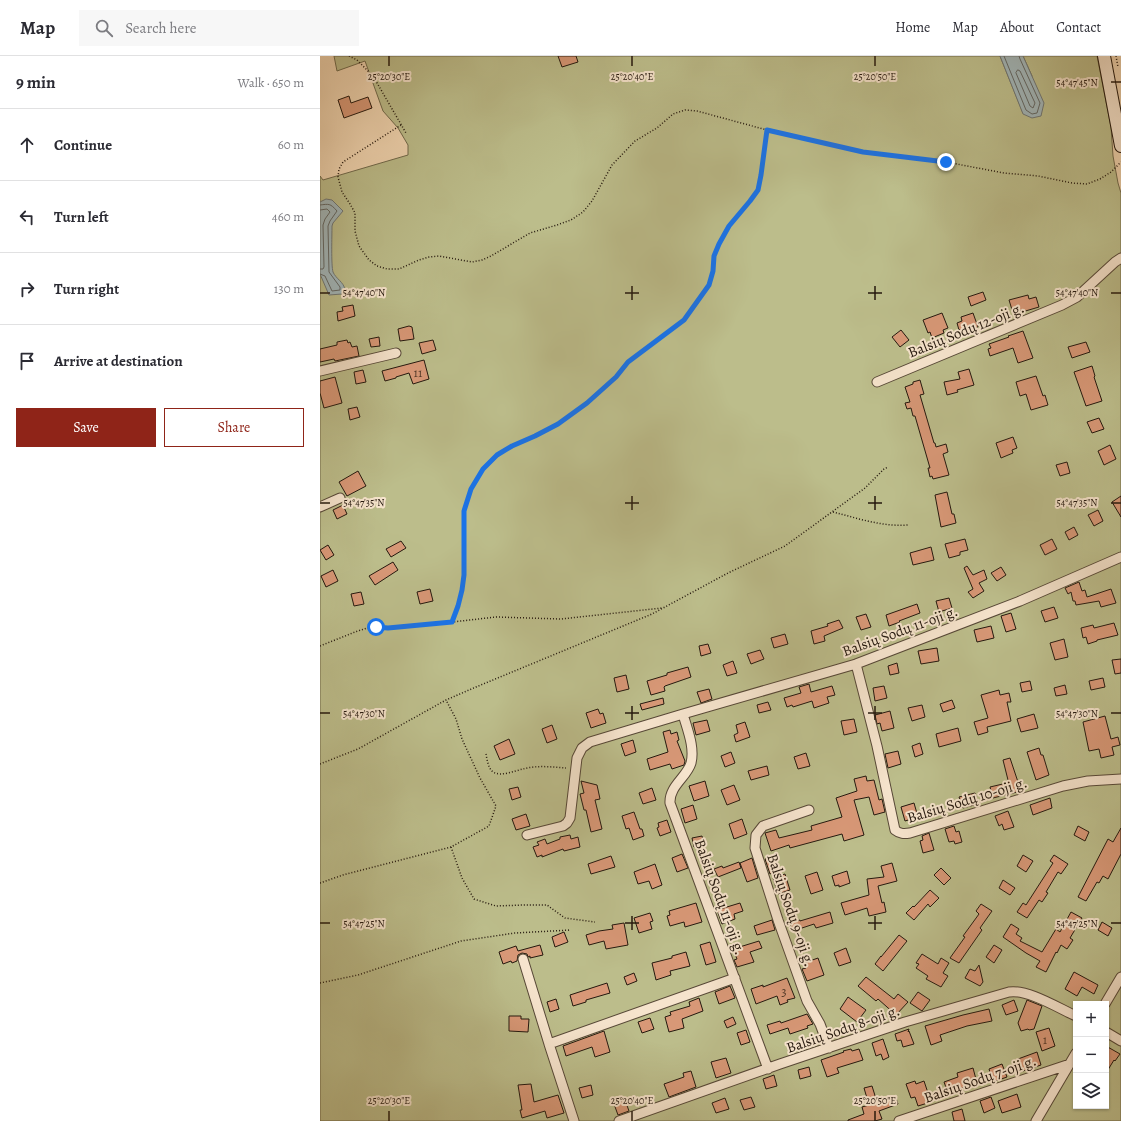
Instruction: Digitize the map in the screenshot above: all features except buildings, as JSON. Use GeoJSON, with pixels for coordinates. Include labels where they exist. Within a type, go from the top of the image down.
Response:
{"type":"FeatureCollection","features":[{"type":"Feature","properties":{"kind":"main road"},"geometry":{"type":"LineString","coordinates":[[1104,56],[1120,133],[1121,146]]}},
{"type":"Feature","properties":{"kind":"street","name":"Balsių Sodų 12-oji g."},"geometry":{"type":"LineString","coordinates":[[877,382],[1062,305],[1077,297],[1121,258]]}},
{"type":"Feature","properties":{"kind":"street"},"geometry":{"type":"LineString","coordinates":[[320,371],[396,352]]}},
{"type":"Feature","properties":{"kind":"street"},"geometry":{"type":"LineString","coordinates":[[320,507],[340,498]]}},
{"type":"Feature","properties":{"kind":"street","name":"Balsių Sodų 11-oji g."},"geometry":{"type":"LineString","coordinates":[[526,835],[563,826],[567,823],[570,818],[577,758],[582,748],[590,742],[856,664],[1020,601],[1121,557]]}},
{"type":"Feature","properties":{"kind":"street","name":"Balsių Sodų 10-oji g."},"geometry":{"type":"LineString","coordinates":[[856,664],[877,746],[895,830],[898,832],[905,834],[910,833],[1063,786],[1088,781],[1121,779]]}},
{"type":"Feature","properties":{"kind":"street","name":"Balsių Sodų 11-oji g."},"geometry":{"type":"LineString","coordinates":[[683,714],[691,743],[691,762],[688,769],[673,789],[670,803],[768,1069]]}},
{"type":"Feature","properties":{"kind":"street","name":"Balsių Sodų 9-oji g."},"geometry":{"type":"LineString","coordinates":[[809,810],[763,826],[756,835],[755,848],[778,920],[807,1001],[820,1024],[829,1048]]}},
{"type":"Feature","properties":{"kind":"street"},"geometry":{"type":"LineString","coordinates":[[523,959],[574,1121]]}},
{"type":"Feature","properties":{"kind":"street"},"geometry":{"type":"LineString","coordinates":[[1107,1001],[1121,977]]}},
{"type":"Feature","properties":{"kind":"street"},"geometry":{"type":"LineString","coordinates":[[549,1044],[735,978]]}},
{"type":"Feature","properties":{"kind":"street","name":"Balsių Sodų 8-oji g."},"geometry":{"type":"LineString","coordinates":[[619,1121],[919,1018],[1014,991],[1027,994],[1073,1015]]}},
{"type":"Feature","properties":{"kind":"street"},"geometry":{"type":"LineString","coordinates":[[1109,1034],[1121,1041]]}},
{"type":"Feature","properties":{"kind":"street"},"geometry":{"type":"LineString","coordinates":[[1036,1121],[1073,1058]]}},
{"type":"Feature","properties":{"kind":"street","name":"Balsių Sodų 7-oji g."},"geometry":{"type":"LineString","coordinates":[[899,1121],[1070,1064]]}},
{"type":"Feature","properties":{"kind":"path"},"geometry":{"type":"LineString","coordinates":[[349,56],[357,60],[373,76],[406,134]]}},
{"type":"Feature","properties":{"kind":"path"},"geometry":{"type":"LineString","coordinates":[[401,125],[343,162],[339,169],[338,177],[342,192],[355,213],[355,230],[359,246],[369,260],[377,266],[387,269],[399,269],[419,260],[434,257],[454,258],[472,262],[482,260],[530,233],[570,220],[583,212],[592,201],[612,165],[635,141],[657,128],[673,114],[685,110],[697,111],[767,130],[863,152],[946,162],[1087,184],[1100,179],[1111,172],[1121,162]]}},
{"type":"Feature","properties":{"kind":"path"},"geometry":{"type":"LineString","coordinates":[[452,622],[458,606],[464,575],[464,511],[471,489],[483,469],[497,455],[512,446],[558,424],[587,403],[616,377],[628,362],[684,320],[709,285],[713,271],[714,256],[729,226],[758,190],[767,130]]}},
{"type":"Feature","properties":{"kind":"path"},"geometry":{"type":"LineString","coordinates":[[320,764],[358,749],[446,700],[652,614],[728,573],[785,546],[865,488],[884,469],[888,467]]}},
{"type":"Feature","properties":{"kind":"path"},"geometry":{"type":"LineString","coordinates":[[832,512],[873,522],[901,526],[908,525]]}},
{"type":"Feature","properties":{"kind":"path"},"geometry":{"type":"LineString","coordinates":[[320,646],[355,632],[376,627],[388,628],[496,616],[561,619],[664,608]]}},
{"type":"Feature","properties":{"kind":"path"},"geometry":{"type":"LineString","coordinates":[[320,883],[373,867],[451,847],[489,826],[496,806],[480,778],[446,700]]}},
{"type":"Feature","properties":{"kind":"path"},"geometry":{"type":"LineString","coordinates":[[486,754],[490,769],[497,774],[541,766],[575,769]]}},
{"type":"Feature","properties":{"kind":"path"},"geometry":{"type":"LineString","coordinates":[[451,847],[462,878],[474,899],[496,906],[547,905],[565,918],[595,922]]}},
{"type":"Feature","properties":{"kind":"path"},"geometry":{"type":"LineString","coordinates":[[320,983],[358,974],[461,941],[515,933],[571,930]]}},
{"type":"Feature","properties":{"kind":"green space"},"geometry":{"type":"Polygon","coordinates":[[[334,56],[1000,56],[1023,113],[1032,76],[1023,56],[1097,56],[1111,127],[1113,156],[1121,193],[1121,1121],[320,1121],[320,176],[323,180],[408,155],[408,145],[398,128],[383,111],[365,61],[337,71],[334,56]]]}},
{"type":"Feature","properties":{"kind":"water"},"geometry":{"type":"Polygon","coordinates":[[[1000,56],[1023,56],[1044,103],[1041,116],[1032,118],[1023,114],[1000,56]]]}},
{"type":"Feature","properties":{"kind":"water"},"geometry":{"type":"Polygon","coordinates":[[[326,199],[332,200],[343,211],[332,226],[333,272],[344,287],[345,290],[342,294],[329,295],[320,274],[320,202],[326,199]]]}},
{"type":"Feature","properties":{"kind":"route"},"geometry":{"type":"LineString","coordinates":[[376,627],[388,628],[452,622],[458,606],[464,575],[464,511],[471,489],[483,469],[497,455],[512,446],[558,424],[587,403],[616,377],[628,362],[684,320],[709,285],[713,271],[714,256],[729,226],[758,190],[767,130],[863,152],[946,162]]}}]}
